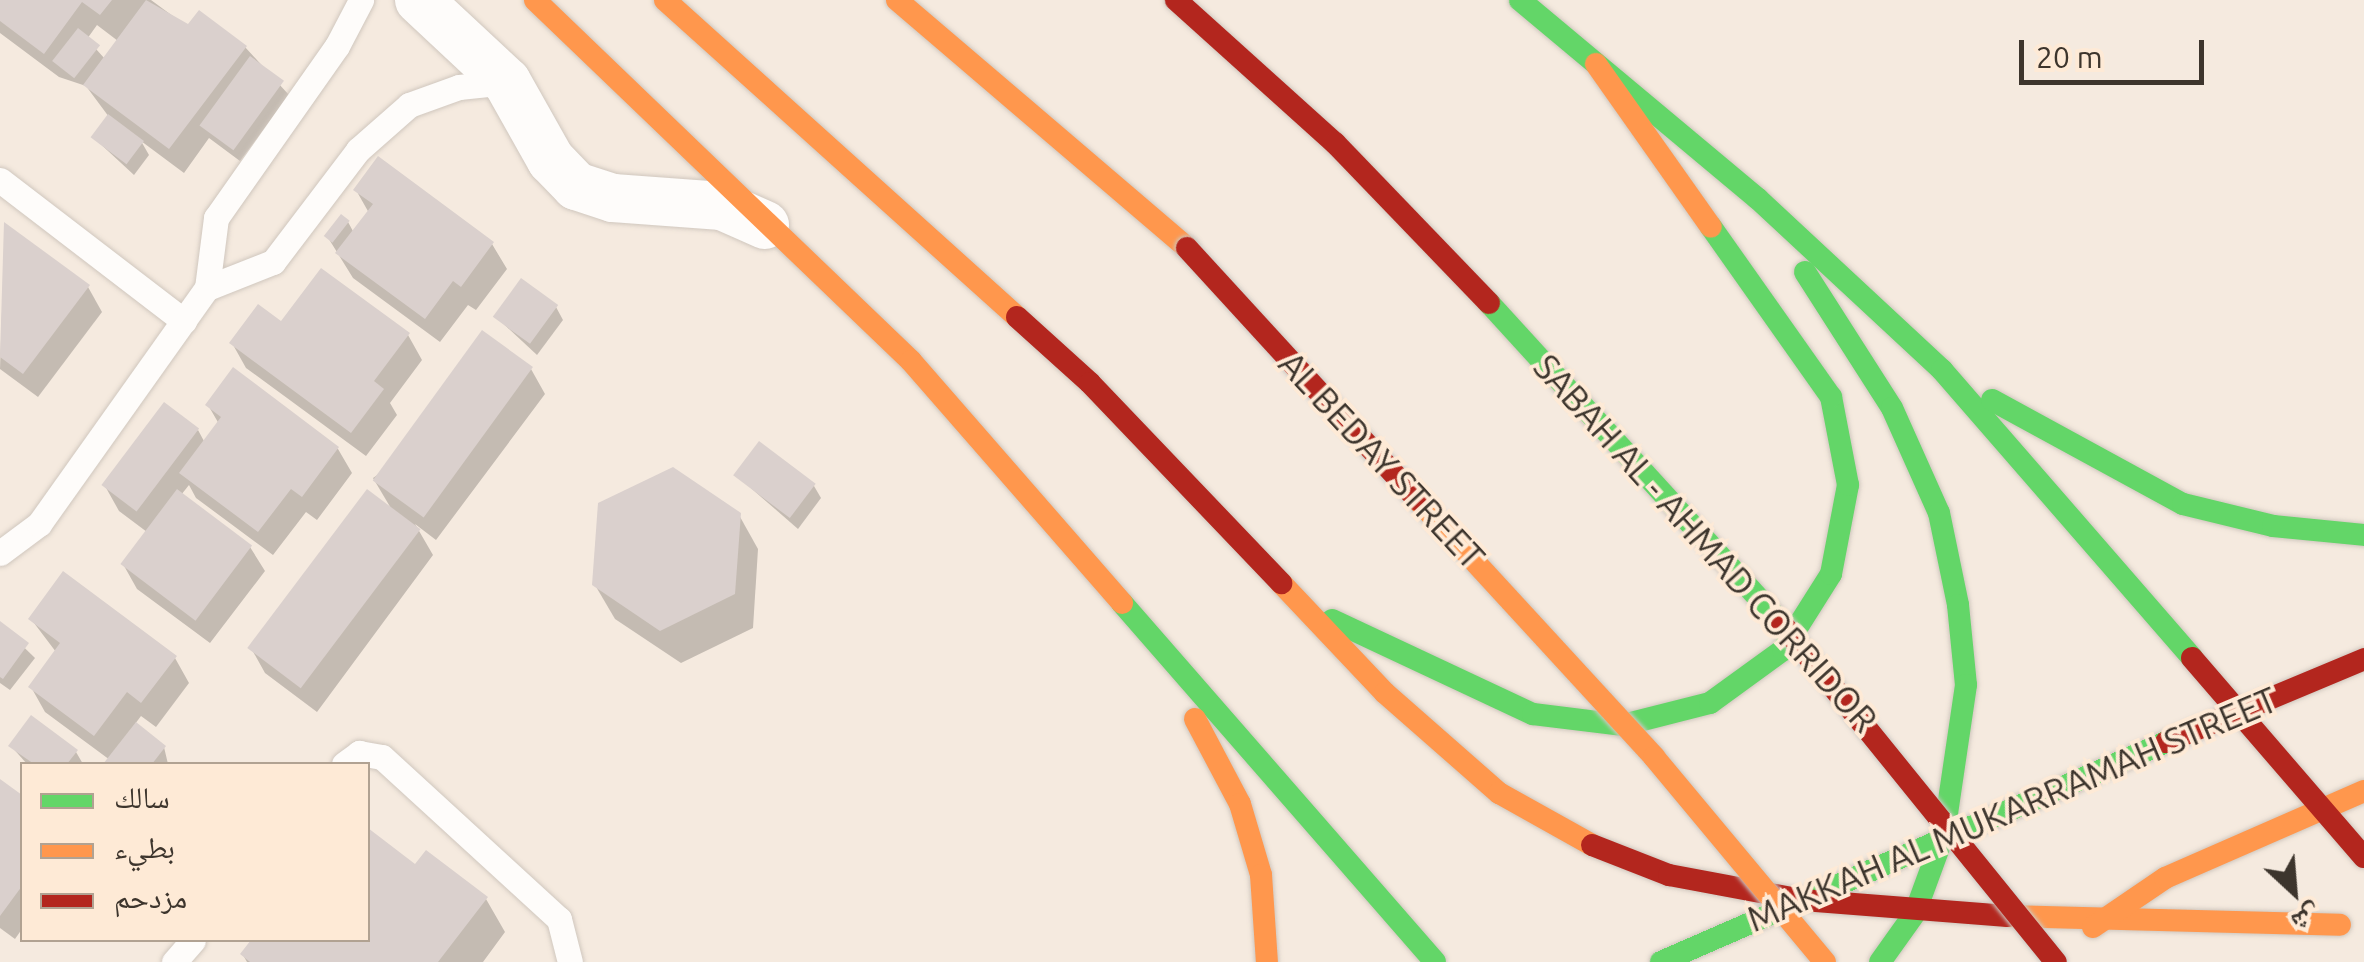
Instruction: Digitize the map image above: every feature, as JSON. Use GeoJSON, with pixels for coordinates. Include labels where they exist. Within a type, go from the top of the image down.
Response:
{"type":"FeatureCollection","features":[{"type":"Feature","properties":{"kind":"main road"},"geometry":{"type":"LineString","coordinates":[[535,0],[784,234],[911,360],[1112,585],[1435,962]]}},
{"type":"Feature","properties":{"kind":"main road"},"geometry":{"type":"LineString","coordinates":[[665,0],[1090,383],[1386,692],[1516,803],[1580,840],[1669,875],[1803,900],[1915,912],[2100,921],[2340,925]]}},
{"type":"Feature","properties":{"kind":"main road","name":"AL BEDAY STREET"},"geometry":{"type":"LineString","coordinates":[[897,0],[1187,248],[1654,757],[1825,962]]}},
{"type":"Feature","properties":{"kind":"main road","name":"SABAH AL - AHMAD CORRIDOR"},"geometry":{"type":"LineString","coordinates":[[1176,0],[1334,143],[1542,358],[1782,624],[2054,962]]}},
{"type":"Feature","properties":{"kind":"main road"},"geometry":{"type":"LineString","coordinates":[[1520,0],[1757,198],[1942,370],[2124,574],[2233,712],[2364,858]]}},
{"type":"Feature","properties":{"kind":"main road"},"geometry":{"type":"LineString","coordinates":[[1298,604],[1533,714],[1623,725],[1710,703],[1783,650],[1831,574],[1848,485],[1830,397],[1596,64]]}},
{"type":"Feature","properties":{"kind":"main road"},"geometry":{"type":"LineString","coordinates":[[1757,198],[1892,408],[1939,513],[1966,685],[1944,834],[1915,912],[1880,962]]}},
{"type":"Feature","properties":{"kind":"main road"},"geometry":{"type":"LineString","coordinates":[[1942,370],[2079,453],[2182,504],[2272,526],[2364,535]]}},
{"type":"Feature","properties":{"kind":"main road"},"geometry":{"type":"LineString","coordinates":[[1112,585],[1240,804],[1262,876],[1267,962]]}},
{"type":"Feature","properties":{"kind":"main road","name":"MAKKAH AL MUKARRAMAH STREET"},"geometry":{"type":"LineString","coordinates":[[1661,962],[1944,834],[2364,658]]}},
{"type":"Feature","properties":{"kind":"main road"},"geometry":{"type":"LineString","coordinates":[[2054,962],[2100,921],[2165,878],[2364,791]]}},
{"type":"Feature","properties":{"kind":"main road"},"geometry":{"type":"LineString","coordinates":[[2274,950],[2364,915]]}},
{"type":"Feature","properties":{"kind":"street"},"geometry":{"type":"LineString","coordinates":[[418,0],[507,82],[551,160],[576,186],[614,198],[722,206],[784,234]]}},
{"type":"Feature","properties":{"kind":"lane"},"geometry":{"type":"LineString","coordinates":[[0,553],[39,524],[208,288],[216,218],[338,46],[361,0]]}},
{"type":"Feature","properties":{"kind":"lane"},"geometry":{"type":"LineString","coordinates":[[208,288],[273,262],[358,150],[408,105],[459,87],[507,82]]}},
{"type":"Feature","properties":{"kind":"lane"},"geometry":{"type":"LineString","coordinates":[[0,180],[184,321]]}},
{"type":"Feature","properties":{"kind":"lane"},"geometry":{"type":"LineString","coordinates":[[347,762],[359,754],[382,757],[558,919],[570,962]]}},
{"type":"Feature","properties":{"kind":"lane"},"geometry":{"type":"LineString","coordinates":[[174,962],[192,942]]}},
{"type":"Feature","properties":{"kind":"building"},"geometry":{"type":"Polygon","coordinates":[[[0,0],[112,0],[100,15],[82,2],[44,54],[0,21],[0,0]]]}},
{"type":"Feature","properties":{"kind":"building"},"geometry":{"type":"Polygon","coordinates":[[[146,0],[188,24],[199,10],[247,46],[169,149],[83,85],[146,0]]]}},
{"type":"Feature","properties":{"kind":"building"},"geometry":{"type":"Polygon","coordinates":[[[78,28],[100,45],[74,78],[52,61],[78,28]]]}},
{"type":"Feature","properties":{"kind":"building"},"geometry":{"type":"Polygon","coordinates":[[[250,56],[284,81],[233,150],[199,126],[250,56]]]}},
{"type":"Feature","properties":{"kind":"building"},"geometry":{"type":"Polygon","coordinates":[[[108,114],[144,141],[126,164],[91,137],[108,114]]]}},
{"type":"Feature","properties":{"kind":"building"},"geometry":{"type":"Polygon","coordinates":[[[378,156],[494,242],[461,287],[453,281],[425,319],[335,253],[373,204],[353,190],[378,156]]]}},
{"type":"Feature","properties":{"kind":"building"},"geometry":{"type":"Polygon","coordinates":[[[341,214],[350,221],[332,243],[324,236],[341,214]]]}},
{"type":"Feature","properties":{"kind":"building"},"geometry":{"type":"Polygon","coordinates":[[[4,222],[90,285],[23,374],[0,357],[4,222]]]}},
{"type":"Feature","properties":{"kind":"building"},"geometry":{"type":"Polygon","coordinates":[[[321,268],[410,333],[374,381],[384,389],[351,433],[229,343],[258,304],[281,321],[321,268]]]}},
{"type":"Feature","properties":{"kind":"building"},"geometry":{"type":"Polygon","coordinates":[[[521,278],[558,305],[530,344],[493,317],[521,278]]]}},
{"type":"Feature","properties":{"kind":"building"},"geometry":{"type":"Polygon","coordinates":[[[482,330],[533,367],[424,518],[373,480],[482,330]]]}},
{"type":"Feature","properties":{"kind":"building"},"geometry":{"type":"Polygon","coordinates":[[[233,367],[339,447],[302,497],[291,489],[258,532],[179,473],[221,417],[205,405],[233,367]]]}},
{"type":"Feature","properties":{"kind":"building"},"geometry":{"type":"Polygon","coordinates":[[[164,402],[199,428],[137,512],[101,485],[164,402]]]}},
{"type":"Feature","properties":{"kind":"building"},"geometry":{"type":"Polygon","coordinates":[[[759,441],[816,484],[790,518],[733,475],[759,441]]]}},
{"type":"Feature","properties":{"kind":"building"},"geometry":{"type":"Polygon","coordinates":[[[673,467],[741,513],[735,594],[660,631],[592,585],[598,503],[673,467]]]}},
{"type":"Feature","properties":{"kind":"building"},"geometry":{"type":"Polygon","coordinates":[[[177,489],[252,546],[196,621],[120,564],[177,489]]]}},
{"type":"Feature","properties":{"kind":"building"},"geometry":{"type":"Polygon","coordinates":[[[367,489],[421,529],[301,688],[247,648],[367,489]]]}},
{"type":"Feature","properties":{"kind":"building"},"geometry":{"type":"Polygon","coordinates":[[[63,571],[177,656],[141,703],[127,692],[94,736],[28,687],[60,643],[28,619],[63,571]]]}},
{"type":"Feature","properties":{"kind":"building"},"geometry":{"type":"Polygon","coordinates":[[[0,621],[29,643],[3,679],[0,677],[0,621]]]}},
{"type":"Feature","properties":{"kind":"building"},"geometry":{"type":"Polygon","coordinates":[[[31,715],[78,750],[69,762],[31,762],[8,746],[31,715]]]}},
{"type":"Feature","properties":{"kind":"building"},"geometry":{"type":"Polygon","coordinates":[[[136,722],[166,746],[154,762],[105,762],[136,722]]]}},
{"type":"Feature","properties":{"kind":"building"},"geometry":{"type":"Polygon","coordinates":[[[0,779],[20,794],[20,889],[0,916],[0,779]]]}},
{"type":"Feature","properties":{"kind":"building"},"geometry":{"type":"Polygon","coordinates":[[[370,830],[415,864],[426,850],[488,897],[438,962],[250,962],[240,954],[249,942],[370,942],[370,830]]]}},
{"type":"Feature","properties":{"kind":"traffic: fast"},"geometry":{"type":"LineString","coordinates":[[1520,0],[1757,198],[1942,370],[2192,658]]}},
{"type":"Feature","properties":{"kind":"traffic: fast"},"geometry":{"type":"LineString","coordinates":[[1332,620],[1533,714],[1623,725],[1710,703],[1783,650],[1831,574],[1848,485],[1831,397],[1711,227]]}},
{"type":"Feature","properties":{"kind":"traffic: fast"},"geometry":{"type":"LineString","coordinates":[[1805,272],[1892,408],[1939,513],[1958,605],[1966,685],[1944,834],[1915,913],[1880,962]]}},
{"type":"Feature","properties":{"kind":"traffic: fast"},"geometry":{"type":"LineString","coordinates":[[1489,303],[1782,624]]}},
{"type":"Feature","properties":{"kind":"traffic: fast"},"geometry":{"type":"LineString","coordinates":[[1992,400],[2183,504],[2273,526],[2364,535]]}},
{"type":"Feature","properties":{"kind":"traffic: fast"},"geometry":{"type":"LineString","coordinates":[[1122,603],[1435,962]]}},
{"type":"Feature","properties":{"kind":"traffic: fast"},"geometry":{"type":"LineString","coordinates":[[1661,962],[2166,742]]}},
{"type":"Feature","properties":{"kind":"traffic: slow"},"geometry":{"type":"LineString","coordinates":[[535,0],[911,361],[1122,603]]}},
{"type":"Feature","properties":{"kind":"traffic: slow"},"geometry":{"type":"LineString","coordinates":[[665,0],[1017,317]]}},
{"type":"Feature","properties":{"kind":"traffic: slow"},"geometry":{"type":"LineString","coordinates":[[897,0],[1187,248]]}},
{"type":"Feature","properties":{"kind":"traffic: slow"},"geometry":{"type":"LineString","coordinates":[[1596,64],[1711,227]]}},
{"type":"Feature","properties":{"kind":"traffic: slow"},"geometry":{"type":"LineString","coordinates":[[1418,500],[1654,757],[1825,962]]}},
{"type":"Feature","properties":{"kind":"traffic: slow"},"geometry":{"type":"LineString","coordinates":[[1281,583],[1385,693],[1499,793],[1592,845]]}},
{"type":"Feature","properties":{"kind":"traffic: slow"},"geometry":{"type":"LineString","coordinates":[[1195,719],[1240,804],[1261,875],[1267,962]]}},
{"type":"Feature","properties":{"kind":"traffic: slow"},"geometry":{"type":"LineString","coordinates":[[2093,927],[2165,878],[2364,791]]}},
{"type":"Feature","properties":{"kind":"traffic: slow"},"geometry":{"type":"LineString","coordinates":[[2007,916],[2340,925]]}},
{"type":"Feature","properties":{"kind":"traffic: jam"},"geometry":{"type":"LineString","coordinates":[[1176,0],[1335,143],[1489,303]]}},
{"type":"Feature","properties":{"kind":"traffic: jam"},"geometry":{"type":"LineString","coordinates":[[1187,248],[1418,500]]}},
{"type":"Feature","properties":{"kind":"traffic: jam"},"geometry":{"type":"LineString","coordinates":[[1017,317],[1090,383],[1281,583]]}},
{"type":"Feature","properties":{"kind":"traffic: jam"},"geometry":{"type":"LineString","coordinates":[[1782,624],[2056,962]]}},
{"type":"Feature","properties":{"kind":"traffic: jam"},"geometry":{"type":"LineString","coordinates":[[2192,658],[2364,857]]}},
{"type":"Feature","properties":{"kind":"traffic: jam"},"geometry":{"type":"LineString","coordinates":[[2166,742],[2364,659]]}},
{"type":"Feature","properties":{"kind":"traffic: jam"},"geometry":{"type":"LineString","coordinates":[[1592,845],[1669,875],[1803,900],[2007,916]]}}]}
